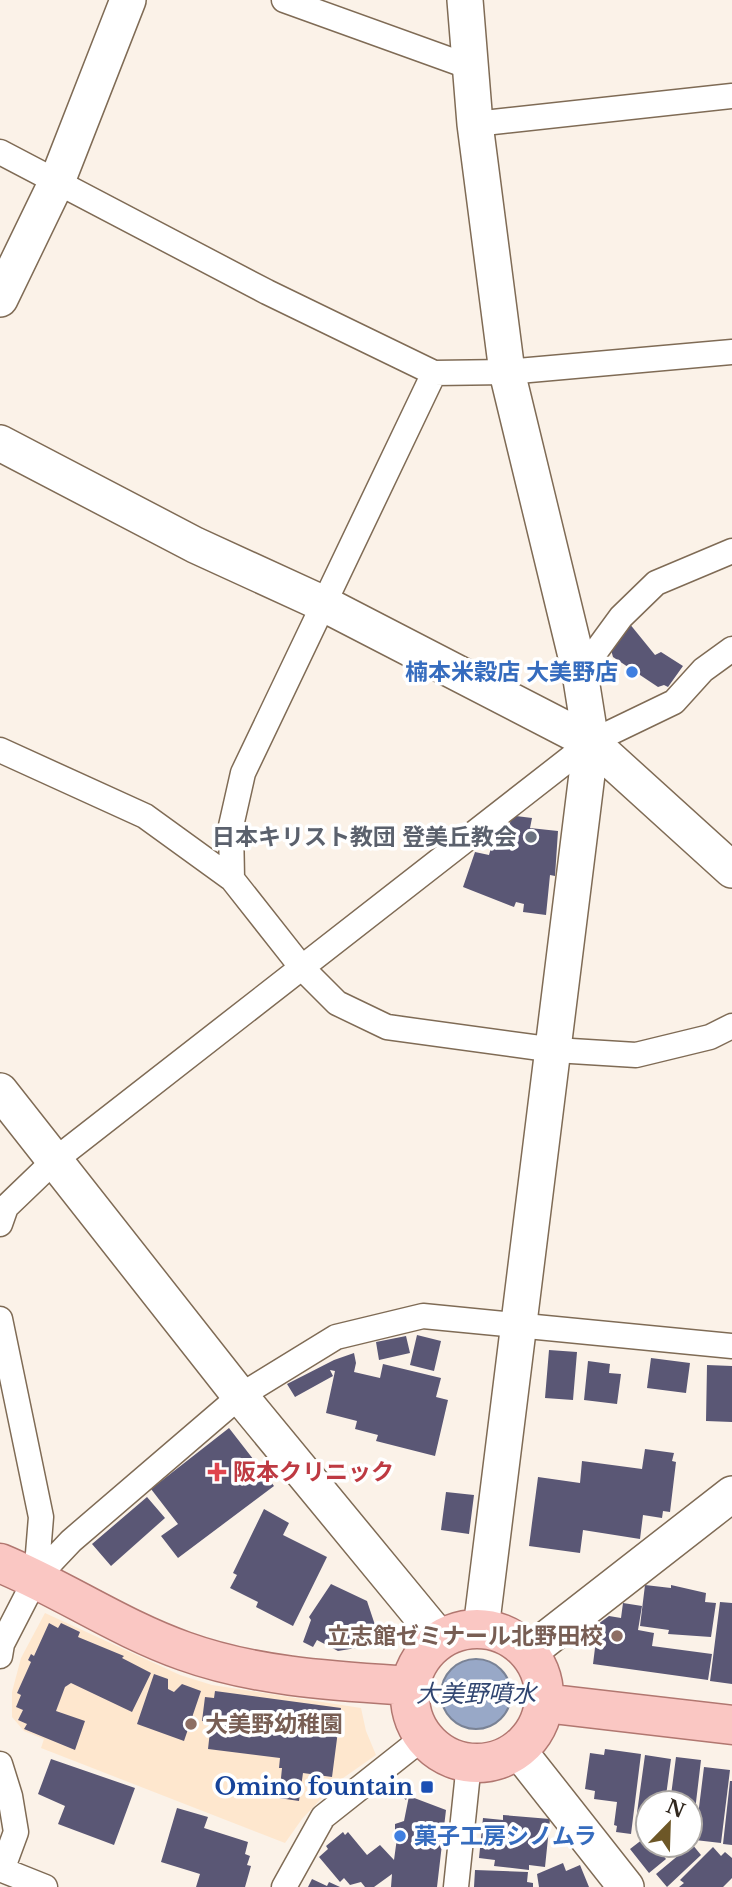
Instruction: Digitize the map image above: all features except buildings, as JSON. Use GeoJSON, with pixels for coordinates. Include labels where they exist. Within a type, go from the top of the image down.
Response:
{"type":"FeatureCollection","features":[{"type":"Feature","properties":{"kind":"main road"},"geometry":{"type":"LineString","coordinates":[[0,1563],[36,1578],[119,1624],[184,1651],[249,1669],[411,1686]]}},
{"type":"Feature","properties":{"kind":"main road"},"geometry":{"type":"LineString","coordinates":[[481,1629],[508,1637],[528,1653],[543,1682],[544,1703],[538,1724],[518,1750],[497,1760],[469,1763],[444,1754],[424,1737],[411,1707],[411,1686],[416,1669],[441,1640],[460,1631],[481,1629]]}},
{"type":"Feature","properties":{"kind":"main road"},"geometry":{"type":"LineString","coordinates":[[544,1703],[732,1725]]}},
{"type":"Feature","properties":{"kind":"street"},"geometry":{"type":"LineString","coordinates":[[0,299],[58,179],[128,0]]}},
{"type":"Feature","properties":{"kind":"street"},"geometry":{"type":"LineString","coordinates":[[284,0],[470,67]]}},
{"type":"Feature","properties":{"kind":"street"},"geometry":{"type":"LineString","coordinates":[[465,0],[475,124],[507,373],[580,673],[591,742],[555,1050],[481,1629]]}},
{"type":"Feature","properties":{"kind":"street"},"geometry":{"type":"LineString","coordinates":[[475,124],[732,96]]}},
{"type":"Feature","properties":{"kind":"street"},"geometry":{"type":"LineString","coordinates":[[0,152],[58,179],[267,292],[434,373],[507,373],[732,352]]}},
{"type":"Feature","properties":{"kind":"street"},"geometry":{"type":"LineString","coordinates":[[232,879],[231,825],[243,773],[326,605],[434,373]]}},
{"type":"Feature","properties":{"kind":"street"},"geometry":{"type":"LineString","coordinates":[[0,443],[195,545],[326,605],[591,742],[732,870]]}},
{"type":"Feature","properties":{"kind":"street"},"geometry":{"type":"LineString","coordinates":[[580,673],[621,617],[656,583],[732,551]]}},
{"type":"Feature","properties":{"kind":"street"},"geometry":{"type":"LineString","coordinates":[[0,1224],[6,1207],[55,1160],[591,742],[674,702],[703,670],[732,649]]}},
{"type":"Feature","properties":{"kind":"street"},"geometry":{"type":"LineString","coordinates":[[0,750],[145,816],[232,879],[303,968],[337,1003],[387,1027],[555,1050],[636,1055],[710,1037],[732,1026]]}},
{"type":"Feature","properties":{"kind":"street"},"geometry":{"type":"LineString","coordinates":[[0,1091],[240,1396],[441,1640]]}},
{"type":"Feature","properties":{"kind":"street"},"geometry":{"type":"LineString","coordinates":[[0,1656],[2,1644],[36,1578],[71,1541],[240,1396],[336,1337],[423,1316],[732,1346]]}},
{"type":"Feature","properties":{"kind":"street"},"geometry":{"type":"LineString","coordinates":[[0,1319],[41,1517],[36,1578]]}},
{"type":"Feature","properties":{"kind":"street"},"geometry":{"type":"LineString","coordinates":[[528,1653],[732,1494]]}},
{"type":"Feature","properties":{"kind":"street"},"geometry":{"type":"LineString","coordinates":[[284,1887],[323,1817],[424,1737]]}},
{"type":"Feature","properties":{"kind":"street"},"geometry":{"type":"LineString","coordinates":[[518,1750],[626,1887]]}},
{"type":"Feature","properties":{"kind":"street"},"geometry":{"type":"LineString","coordinates":[[456,1887],[469,1763]]}},
{"type":"Feature","properties":{"kind":"street"},"geometry":{"type":"LineString","coordinates":[[0,1764],[10,1796],[16,1832],[1,1869],[45,1887]]}},
{"type":"Feature","properties":{"kind":"shaded area","name":"大美野幼稚園"},"geometry":{"type":"Polygon","coordinates":[[[45,1613],[180,1675],[212,1685],[361,1708],[366,1731],[376,1755],[336,1783],[302,1819],[285,1843],[41,1748],[44,1739],[24,1731],[12,1717],[12,1692],[21,1658],[45,1613]]]}},
{"type":"Feature","properties":{"kind":"water","name":"大美野噴水"},"geometry":{"type":"Polygon","coordinates":[[[476,1659],[501,1669],[511,1694],[501,1719],[476,1729],[451,1719],[441,1694],[451,1669],[476,1659]]]}},
{"type":"Feature","properties":{"kind":"place","name":"楠本米穀店 大美野店"},"geometry":{"type":"Point","coordinates":[632,672]}},
{"type":"Feature","properties":{"kind":"place","name":"日本キリスト教団 登美丘教会"},"geometry":{"type":"Point","coordinates":[531,837]}},
{"type":"Feature","properties":{"kind":"place","name":"阪本クリニック"},"geometry":{"type":"Point","coordinates":[217,1472]}},
{"type":"Feature","properties":{"kind":"place","name":"立志館ゼミナール北野田校"},"geometry":{"type":"Point","coordinates":[617,1636]}},
{"type":"Feature","properties":{"kind":"place","name":"大美野幼稚園"},"geometry":{"type":"Point","coordinates":[191,1724]}},
{"type":"Feature","properties":{"kind":"place","name":"Omino fountain"},"geometry":{"type":"Point","coordinates":[427,1787]}},
{"type":"Feature","properties":{"kind":"place","name":"菓子工房シノムラ"},"geometry":{"type":"Point","coordinates":[400,1836]}}]}
